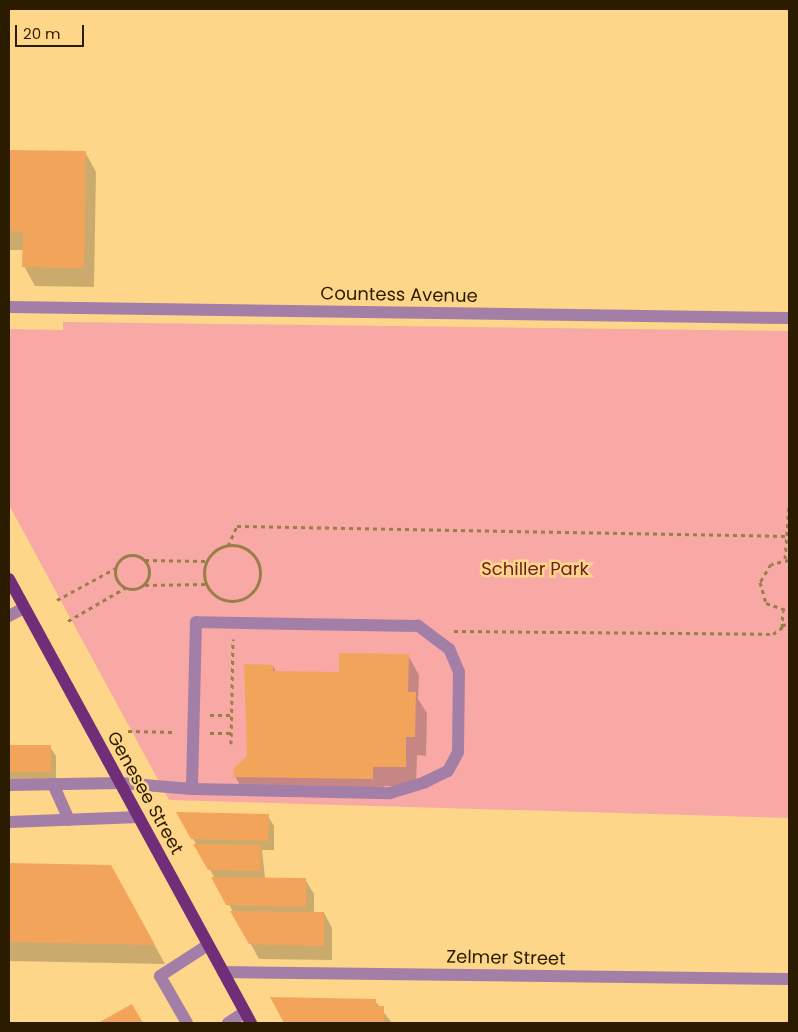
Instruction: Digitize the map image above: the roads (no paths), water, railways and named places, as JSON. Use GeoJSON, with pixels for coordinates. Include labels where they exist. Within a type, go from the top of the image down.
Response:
{"type":"FeatureCollection","features":[{"type":"Feature","properties":{"kind":"main road","name":"Genesee Street"},"geometry":{"type":"LineString","coordinates":[[9,579],[248,1018]]}},
{"type":"Feature","properties":{"kind":"street","name":"Countess Avenue"},"geometry":{"type":"LineString","coordinates":[[9,307],[789,318]]}},
{"type":"Feature","properties":{"kind":"street"},"geometry":{"type":"LineString","coordinates":[[9,616],[24,608]]}},
{"type":"Feature","properties":{"kind":"street"},"geometry":{"type":"LineString","coordinates":[[9,785],[120,783],[192,789],[390,793],[448,771],[458,752],[459,672],[449,649],[418,626],[196,622],[192,789]]}},
{"type":"Feature","properties":{"kind":"street"},"geometry":{"type":"LineString","coordinates":[[52,784],[70,820]]}},
{"type":"Feature","properties":{"kind":"street"},"geometry":{"type":"LineString","coordinates":[[9,822],[139,818]]}},
{"type":"Feature","properties":{"kind":"street"},"geometry":{"type":"LineString","coordinates":[[187,1023],[160,976],[208,945]]}},
{"type":"Feature","properties":{"kind":"street","name":"Zelmer Street"},"geometry":{"type":"LineString","coordinates":[[223,972],[789,979]]}},
{"type":"Feature","properties":{"kind":"street"},"geometry":{"type":"LineString","coordinates":[[228,1023],[248,1018]]}},
{"type":"Feature","properties":{"kind":"park label","name":"Schiller Park"},"geometry":{"type":"Point","coordinates":[535,569]}}]}
